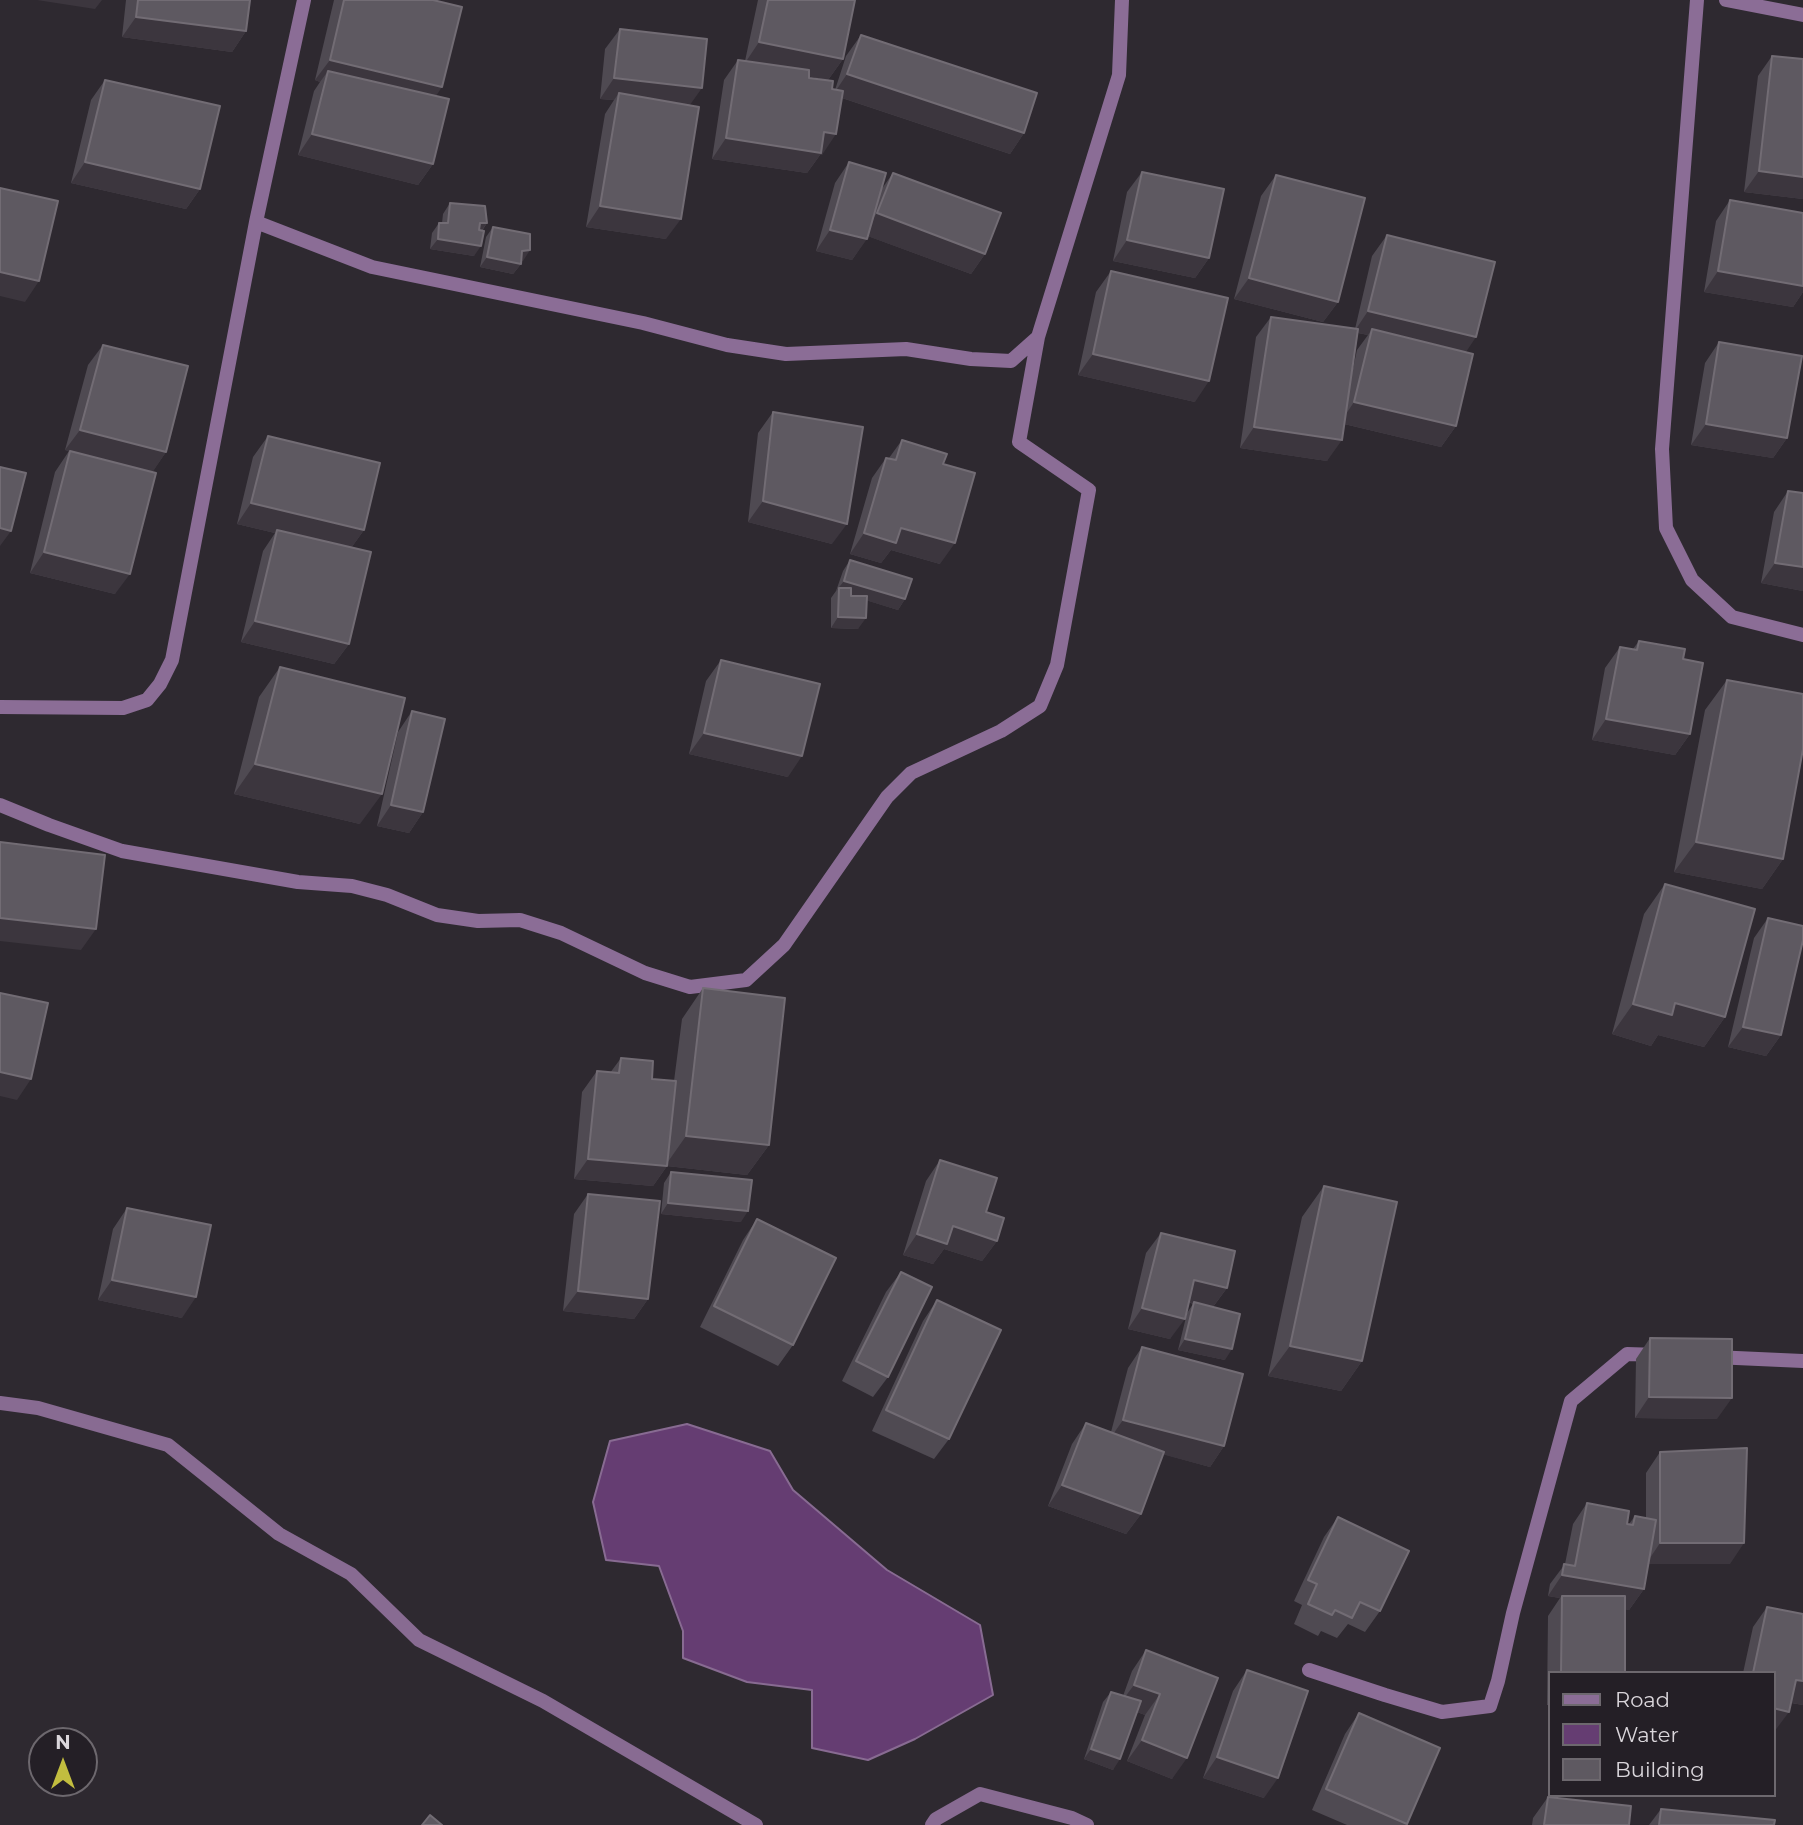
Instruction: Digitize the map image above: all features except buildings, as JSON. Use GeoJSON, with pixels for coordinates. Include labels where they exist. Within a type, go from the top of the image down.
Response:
{"type":"FeatureCollection","features":[{"type":"Feature","properties":{"kind":"street"},"geometry":{"type":"LineString","coordinates":[[0,707],[123,708],[147,700],[160,684],[172,660],[256,222],[304,0]]}},
{"type":"Feature","properties":{"kind":"street"},"geometry":{"type":"LineString","coordinates":[[0,805],[122,851],[298,883],[352,886],[387,895],[437,915],[478,922],[520,920],[561,933],[645,973],[690,987],[746,980],[784,945],[887,797],[912,774],[1001,731],[1040,706],[1057,665],[1089,490],[1018,442],[1038,337],[1119,75],[1122,0]]}},
{"type":"Feature","properties":{"kind":"street"},"geometry":{"type":"LineString","coordinates":[[1697,0],[1662,449],[1666,528],[1692,580],[1731,617],[1803,635]]}},
{"type":"Feature","properties":{"kind":"street"},"geometry":{"type":"LineString","coordinates":[[1726,0],[1803,15]]}},
{"type":"Feature","properties":{"kind":"street"},"geometry":{"type":"LineString","coordinates":[[256,222],[372,267],[643,323],[727,345],[786,354],[906,349],[971,359],[1011,361],[1038,337]]}},
{"type":"Feature","properties":{"kind":"street"},"geometry":{"type":"LineString","coordinates":[[1309,1670],[1442,1712],[1490,1706],[1571,1401],[1627,1354],[1666,1355]]}},
{"type":"Feature","properties":{"kind":"street"},"geometry":{"type":"LineString","coordinates":[[1705,1357],[1803,1362]]}},
{"type":"Feature","properties":{"kind":"water"},"geometry":{"type":"Polygon","coordinates":[[[687,1424],[770,1451],[793,1490],[887,1570],[980,1625],[993,1695],[915,1739],[868,1760],[812,1748],[812,1690],[747,1682],[683,1658],[683,1631],[659,1566],[606,1560],[593,1502],[610,1441],[687,1424]]]}},
{"type":"Feature","properties":{"kind":"waterway"},"geometry":{"type":"LineString","coordinates":[[0,1403],[38,1408],[168,1445],[279,1534],[351,1574],[419,1640],[543,1701],[756,1825]]}},
{"type":"Feature","properties":{"kind":"waterway"},"geometry":{"type":"LineString","coordinates":[[932,1825],[936,1819],[980,1794],[1072,1818],[1087,1825]]}}]}
